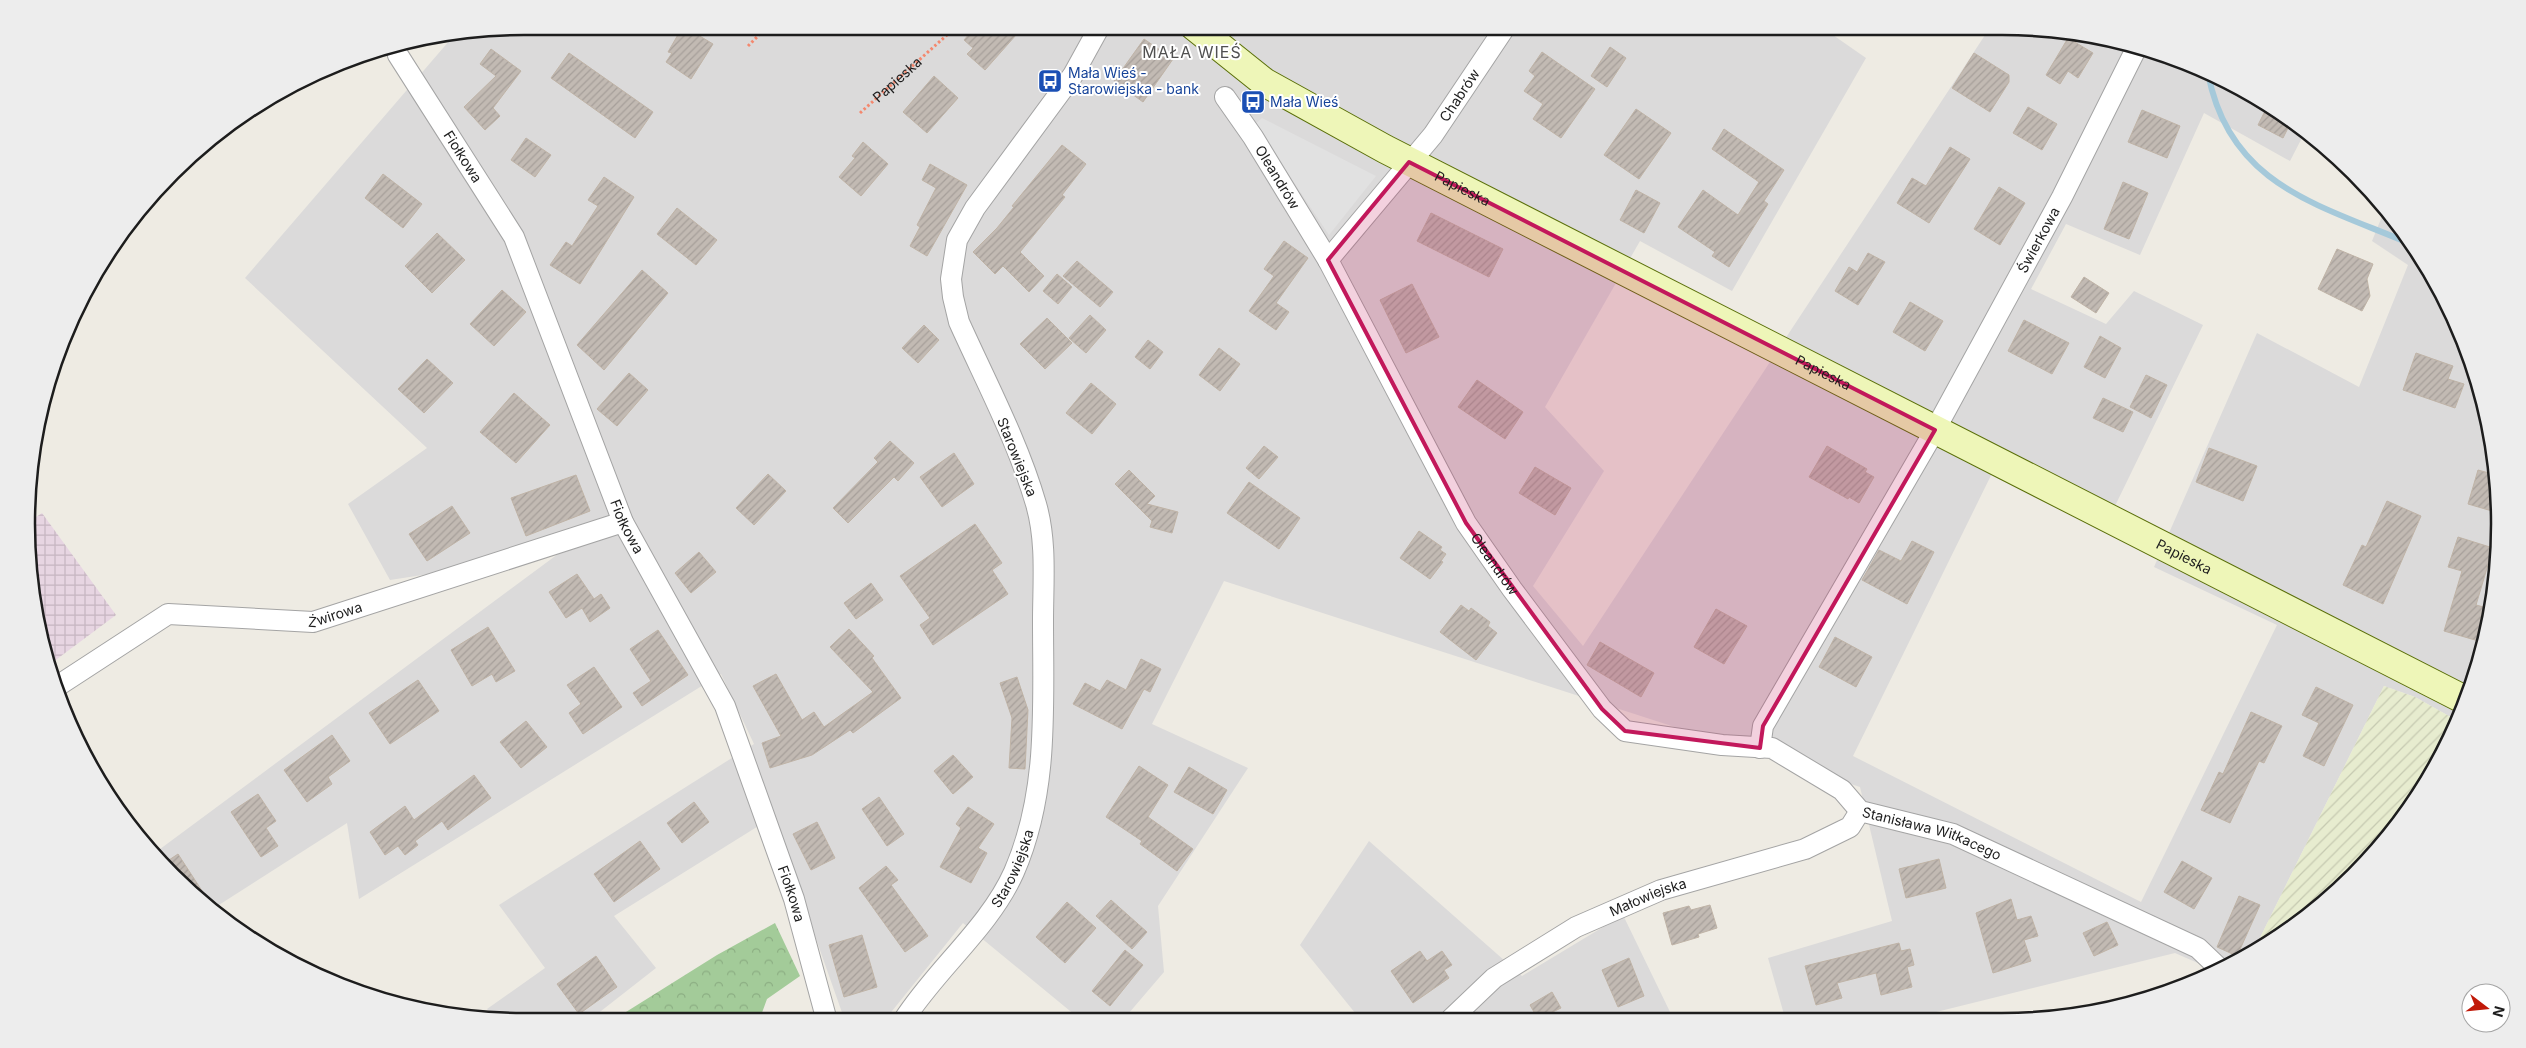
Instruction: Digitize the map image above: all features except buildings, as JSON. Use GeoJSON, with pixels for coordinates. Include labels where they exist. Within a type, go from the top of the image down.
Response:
{"type":"FeatureCollection","features":[{"type":"Feature","properties":{"kind":"street","name":"Starowiejska"},"geometry":{"type":"LineString","coordinates":[[909,1013],[997,902],[1014,872],[1030,828],[1041,774],[1044,732],[1043,548],[1036,506],[1026,472],[959,322],[953,297],[953,258],[957,240],[975,208],[1073,75],[1095,35]]}},
{"type":"Feature","properties":{"kind":"street","name":"Papieska"},"geometry":{"type":"LineString","coordinates":[[1205,35],[1264,82],[1409,162],[2459,697]]}},
{"type":"Feature","properties":{"kind":"street","name":"Chabrów"},"geometry":{"type":"LineString","coordinates":[[1409,162],[1433,135],[1500,35]]}},
{"type":"Feature","properties":{"kind":"street","name":"Fiołkowa"},"geometry":{"type":"LineString","coordinates":[[397,52],[514,237],[623,522],[725,706],[794,899],[825,1013]]}},
{"type":"Feature","properties":{"kind":"street","name":"Świerkowa"},"geometry":{"type":"LineString","coordinates":[[1935,430],[2062,197],[2134,53]]}},
{"type":"Feature","properties":{"kind":"street","name":"Oleandrów"},"geometry":{"type":"LineString","coordinates":[[1225,97],[1253,137],[1328,260],[1466,522],[1512,589],[1602,709],[1625,731],[1722,745],[1760,748]]}},
{"type":"Feature","properties":{"kind":"street"},"geometry":{"type":"LineString","coordinates":[[1328,260],[1409,162]]}},
{"type":"Feature","properties":{"kind":"street"},"geometry":{"type":"LineString","coordinates":[[1760,748],[1763,726],[1935,430]]}},
{"type":"Feature","properties":{"kind":"street","name":"Żwirowa"},"geometry":{"type":"LineString","coordinates":[[62,683],[168,614],[313,622],[623,522]]}},
{"type":"Feature","properties":{"kind":"street","name":"Stanisława Witkacego"},"geometry":{"type":"LineString","coordinates":[[1760,748],[1772,748],[1842,790],[1860,811],[1953,834],[2198,948],[2215,964]]}},
{"type":"Feature","properties":{"kind":"street","name":"Małowiejska"},"geometry":{"type":"LineString","coordinates":[[1457,1013],[1494,978],[1576,927],[1661,890],[1805,849],[1850,827],[1860,811]]}},
{"type":"Feature","properties":{"kind":"path"},"geometry":{"type":"LineString","coordinates":[[748,46],[759,35]]}},
{"type":"Feature","properties":{"kind":"path","name":"Papieska"},"geometry":{"type":"LineString","coordinates":[[860,113],[947,35]]}},
{"type":"Feature","properties":{"kind":"highlighted area"},"geometry":{"type":"Polygon","coordinates":[[[1409,162],[1935,430],[1763,726],[1760,748],[1625,731],[1602,709],[1466,523],[1328,260],[1409,162]]]}},
{"type":"Feature","properties":{"kind":"shaded area"},"geometry":{"type":"Polygon","coordinates":[[[524,35],[1833,35],[1866,58],[1732,291],[1640,241],[1545,407],[1604,471],[1533,586],[1583,646],[1985,35],[2066,39],[2129,52],[2189,72],[2218,85],[2274,117],[2302,138],[2290,161],[2204,113],[2140,255],[2066,224],[2031,289],[2106,324],[2134,291],[2203,325],[2114,508],[2003,451],[1853,756],[2141,902],[2277,625],[2154,567],[2257,333],[2359,387],[2408,265],[2372,241],[2382,216],[2409,252],[2441,308],[2454,337],[2474,397],[2482,429],[2490,492],[2490,556],[2487,588],[2474,651],[2451,717],[2415,697],[2384,686],[2259,939],[2208,967],[2175,953],[1932,1013],[1784,1013],[1768,958],[1892,921],[1860,787],[1224,581],[1152,724],[1248,768],[1158,906],[1164,972],[1129,1013],[1072,1013],[963,923],[890,1013],[842,1013],[773,817],[614,916],[656,968],[598,1013],[489,1012],[487,1009],[545,968],[499,905],[754,744],[721,674],[359,899],[347,823],[218,905],[202,892],[159,850],[558,554],[390,580],[348,504],[427,448],[245,278],[449,41],[460,39],[524,35]]]}},
{"type":"Feature","properties":{"kind":"shaded area"},"geometry":{"type":"Polygon","coordinates":[[[1262,118],[1376,176],[1329,235],[1255,124],[1262,118]]]}},
{"type":"Feature","properties":{"kind":"shaded area"},"geometry":{"type":"Polygon","coordinates":[[[42,513],[116,615],[55,661],[44,619],[39,588],[35,518],[42,513]]]}},
{"type":"Feature","properties":{"kind":"shaded area"},"geometry":{"type":"Polygon","coordinates":[[[1369,841],[1522,976],[1623,915],[1671,1013],[1355,1013],[1300,945],[1369,841]]]}},
{"type":"Feature","properties":{"kind":"green space"},"geometry":{"type":"Polygon","coordinates":[[[2384,686],[2415,697],[2451,717],[2441,740],[2409,796],[2370,846],[2324,892],[2300,912],[2259,939],[2384,686]]]}},
{"type":"Feature","properties":{"kind":"green space"},"geometry":{"type":"Polygon","coordinates":[[[775,923],[800,976],[767,999],[762,1013],[624,1013],[717,955],[775,923]]]}},
{"type":"Feature","properties":{"kind":"waterway"},"geometry":{"type":"LineString","coordinates":[[2211,82],[2219,111],[2236,142],[2257,166],[2283,186],[2312,203],[2400,240]]}},
{"type":"Feature","properties":{"kind":"place","name":"Mała Wieś - Starowiejska - bank"},"geometry":{"type":"Point","coordinates":[1050,81]}},
{"type":"Feature","properties":{"kind":"place","name":"Mała Wieś"},"geometry":{"type":"Point","coordinates":[1253,102]}},
{"type":"Feature","properties":{"kind":"district","name":"MAŁA WIEŚ"},"geometry":{"type":"Point","coordinates":[1192,52]}}]}
